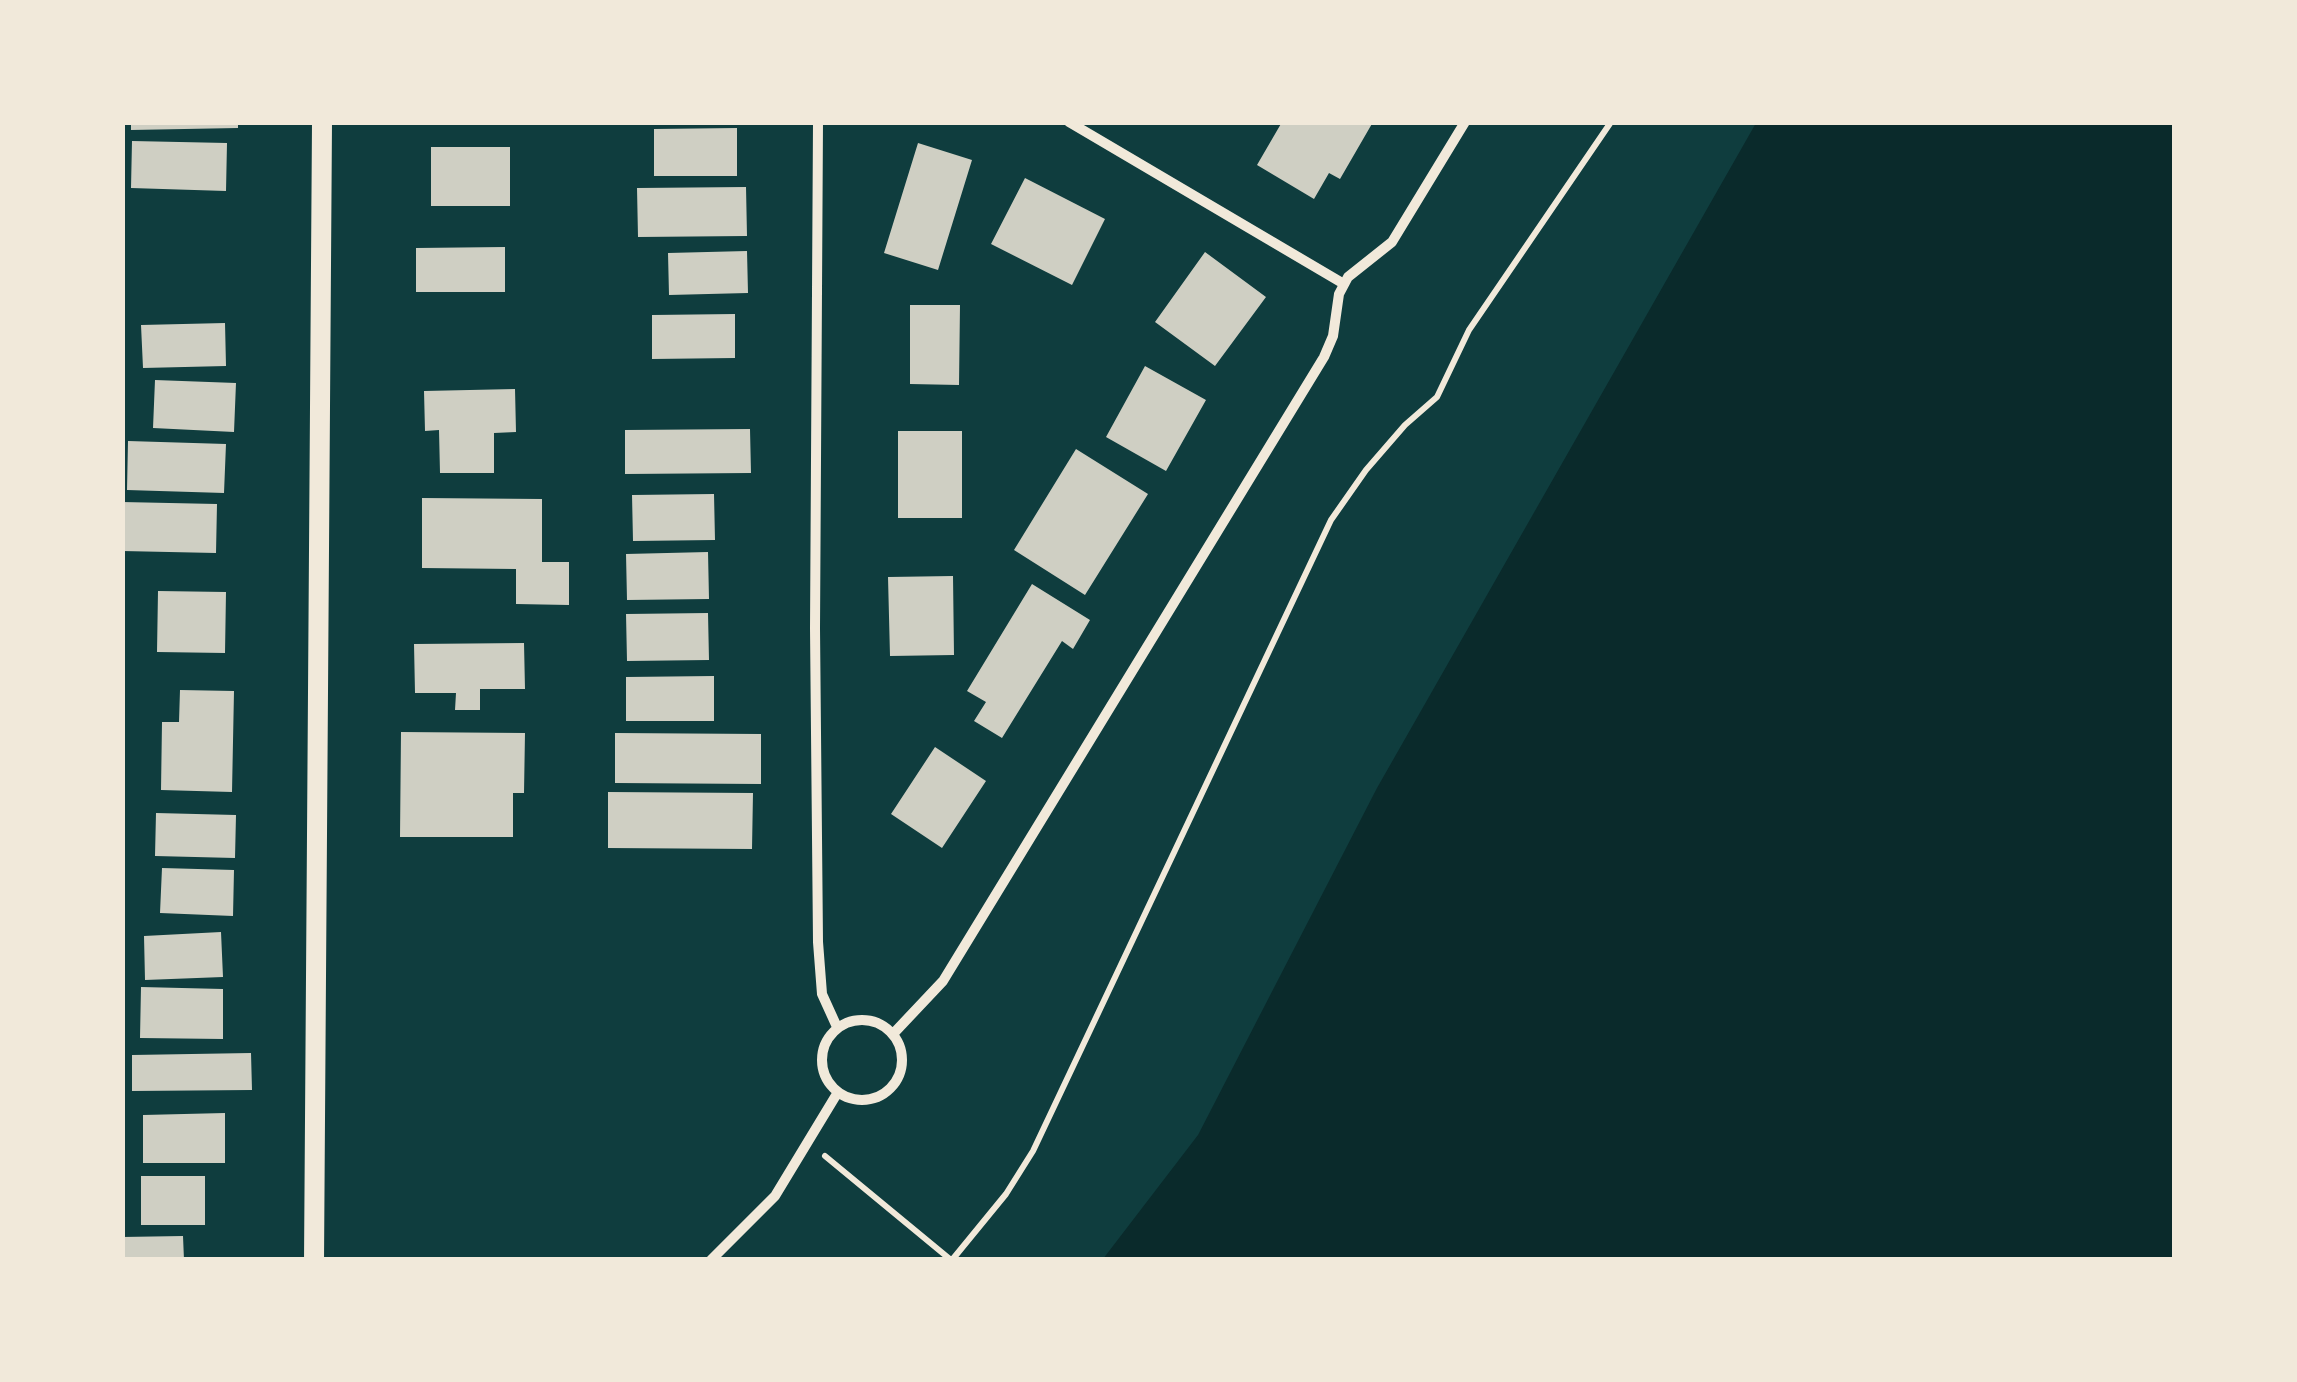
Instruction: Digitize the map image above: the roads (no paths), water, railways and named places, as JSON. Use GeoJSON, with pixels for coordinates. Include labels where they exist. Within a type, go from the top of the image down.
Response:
{"type":"FeatureCollection","features":[{"type":"Feature","properties":{"kind":"main road"},"geometry":{"type":"LineString","coordinates":[[314,1260],[322,122]]}},
{"type":"Feature","properties":{"kind":"street"},"geometry":{"type":"LineString","coordinates":[[818,122],[818,954],[822,994],[837,1027]]}},
{"type":"Feature","properties":{"kind":"street"},"geometry":{"type":"LineString","coordinates":[[1069,122],[1344,284]]}},
{"type":"Feature","properties":{"kind":"street"},"geometry":{"type":"LineString","coordinates":[[892,1034],[943,981],[1324,357],[1333,336],[1344,284],[1355,269],[1383,251],[1402,229],[1465,122]]}},
{"type":"Feature","properties":{"kind":"street"},"geometry":{"type":"LineString","coordinates":[[860,1019],[873,1020],[892,1034],[902,1058],[895,1083],[874,1098],[862,1100],[838,1092],[829,1083],[822,1060],[828,1036],[837,1027],[860,1019]]}},
{"type":"Feature","properties":{"kind":"street"},"geometry":{"type":"LineString","coordinates":[[711,1260],[775,1196],[838,1092]]}},
{"type":"Feature","properties":{"kind":"water"},"geometry":{"type":"Polygon","coordinates":[[[1756,123],[2174,123],[2174,1259],[1103,1259],[1198,1135],[1377,788],[1756,123]]]}}]}
